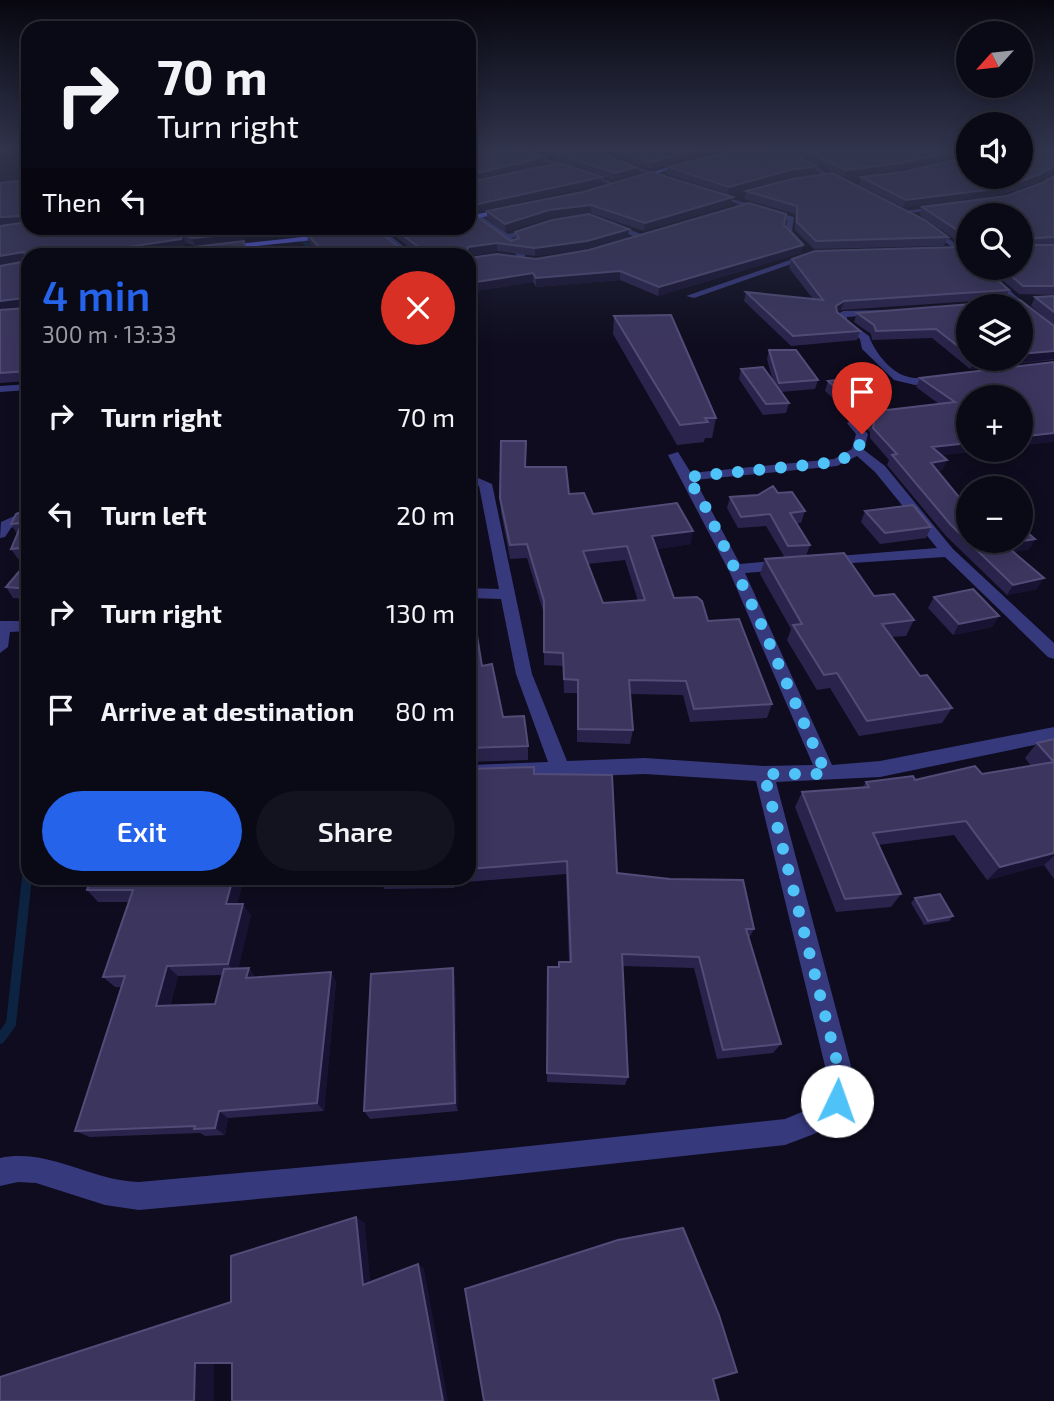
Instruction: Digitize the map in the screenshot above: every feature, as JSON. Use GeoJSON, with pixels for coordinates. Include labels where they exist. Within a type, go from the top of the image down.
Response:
{"type":"FeatureCollection","features":[{"type":"Feature","properties":{"kind":"street"},"geometry":{"type":"LineString","coordinates":[[691,296],[816,255],[788,231],[791,219],[779,215]]}},
{"type":"Feature","properties":{"kind":"street"},"geometry":{"type":"LineString","coordinates":[[908,215],[926,224],[956,246]]}},
{"type":"Feature","properties":{"kind":"street"},"geometry":{"type":"LineString","coordinates":[[476,220],[507,237],[524,260],[507,258]]}},
{"type":"Feature","properties":{"kind":"street"},"geometry":{"type":"LineString","coordinates":[[601,221],[646,238]]}},
{"type":"Feature","properties":{"kind":"street"},"geometry":{"type":"LineString","coordinates":[[507,237],[521,231],[542,228]]}},
{"type":"Feature","properties":{"kind":"street"},"geometry":{"type":"LineString","coordinates":[[634,242],[658,234]]}},
{"type":"Feature","properties":{"kind":"street"},"geometry":{"type":"LineString","coordinates":[[222,248],[338,235]]}},
{"type":"Feature","properties":{"kind":"street"},"geometry":{"type":"LineString","coordinates":[[384,235],[401,248]]}},
{"type":"Feature","properties":{"kind":"street"},"geometry":{"type":"LineString","coordinates":[[948,251],[956,252]]}},
{"type":"Feature","properties":{"kind":"street"},"geometry":{"type":"LineString","coordinates":[[994,280],[1011,294]]}},
{"type":"Feature","properties":{"kind":"street"},"geometry":{"type":"LineString","coordinates":[[896,311],[843,314],[842,321],[865,338],[866,348],[897,379],[914,384],[948,380]]}},
{"type":"Feature","properties":{"kind":"street"},"geometry":{"type":"LineString","coordinates":[[1033,314],[1054,334]]}},
{"type":"Feature","properties":{"kind":"street"},"geometry":{"type":"LineString","coordinates":[[0,389],[21,388]]}},
{"type":"Feature","properties":{"kind":"street"},"geometry":{"type":"LineString","coordinates":[[687,477],[837,462],[858,451],[862,434],[853,424]]}},
{"type":"Feature","properties":{"kind":"street"},"geometry":{"type":"LineString","coordinates":[[858,451],[880,469],[948,552],[1054,653]]}},
{"type":"Feature","properties":{"kind":"street"},"geometry":{"type":"LineString","coordinates":[[674,455],[703,502],[762,626],[826,774]]}},
{"type":"Feature","properties":{"kind":"street"},"geometry":{"type":"LineString","coordinates":[[476,481],[485,484],[524,674],[546,737],[560,767]]}},
{"type":"Feature","properties":{"kind":"street"},"geometry":{"type":"LineString","coordinates":[[0,534],[6,524],[21,517]]}},
{"type":"Feature","properties":{"kind":"street"},"geometry":{"type":"LineString","coordinates":[[733,569],[948,552]]}},
{"type":"Feature","properties":{"kind":"street"},"geometry":{"type":"LineString","coordinates":[[476,593],[508,594]]}},
{"type":"Feature","properties":{"kind":"street"},"geometry":{"type":"LineString","coordinates":[[0,647],[1,627],[21,626]]}},
{"type":"Feature","properties":{"kind":"street"},"geometry":{"type":"LineString","coordinates":[[476,773],[560,767],[645,766],[764,774],[826,774],[880,769],[1054,734]]}},
{"type":"Feature","properties":{"kind":"street"},"geometry":{"type":"LineString","coordinates":[[0,1172],[8,1169],[46,1171],[127,1197],[372,1177],[785,1132],[818,1118],[837,1101],[838,1066],[764,774]]}},
{"type":"Feature","properties":{"kind":"building"},"geometry":{"type":"Polygon","coordinates":[[[493,215],[532,215],[505,224],[493,215]]]}},
{"type":"Feature","properties":{"kind":"building"},"geometry":{"type":"Polygon","coordinates":[[[580,215],[593,215],[629,229],[587,241],[535,248],[497,243],[468,248],[416,248],[417,246],[402,235],[476,235],[476,216],[511,241],[519,238],[515,232],[552,220],[580,215]]]}},
{"type":"Feature","properties":{"kind":"building"},"geometry":{"type":"Polygon","coordinates":[[[622,215],[671,215],[645,223],[622,215]]]}},
{"type":"Feature","properties":{"kind":"building"},"geometry":{"type":"Polygon","coordinates":[[[707,215],[786,215],[784,225],[803,245],[659,287],[620,271],[536,278],[533,273],[476,282],[476,257],[497,254],[536,259],[589,250],[707,215]]]}},
{"type":"Feature","properties":{"kind":"building"},"geometry":{"type":"Polygon","coordinates":[[[797,215],[916,215],[948,237],[816,241],[797,222],[797,215]]]}},
{"type":"Feature","properties":{"kind":"building"},"geometry":{"type":"Polygon","coordinates":[[[935,215],[956,215],[956,229],[935,215]]]}},
{"type":"Feature","properties":{"kind":"building"},"geometry":{"type":"Polygon","coordinates":[[[1033,215],[1054,215],[1054,237],[1033,238],[1033,215]]]}},
{"type":"Feature","properties":{"kind":"building"},"geometry":{"type":"Polygon","coordinates":[[[21,223],[21,235],[183,235],[181,239],[121,248],[21,248],[21,252],[0,256],[0,226],[21,223]]]}},
{"type":"Feature","properties":{"kind":"building"},"geometry":{"type":"Polygon","coordinates":[[[183,235],[222,235],[192,238],[183,235]]]}},
{"type":"Feature","properties":{"kind":"building"},"geometry":{"type":"Polygon","coordinates":[[[308,235],[383,235],[400,248],[320,248],[308,235]]]}},
{"type":"Feature","properties":{"kind":"building"},"geometry":{"type":"Polygon","coordinates":[[[244,241],[245,248],[193,248],[194,247],[244,241]]]}},
{"type":"Feature","properties":{"kind":"building"},"geometry":{"type":"Polygon","coordinates":[[[1033,245],[1054,245],[1054,286],[1023,286],[1016,280],[1033,280],[1033,245]]]}},
{"type":"Feature","properties":{"kind":"building"},"geometry":{"type":"Polygon","coordinates":[[[956,247],[956,280],[998,280],[1009,290],[844,301],[836,306],[837,312],[860,331],[793,336],[746,292],[823,300],[792,259],[815,251],[956,247]]]}},
{"type":"Feature","properties":{"kind":"building"},"geometry":{"type":"Polygon","coordinates":[[[21,262],[21,298],[0,301],[0,266],[21,262]]]}},
{"type":"Feature","properties":{"kind":"building"},"geometry":{"type":"Polygon","coordinates":[[[1054,296],[1054,312],[1035,297],[1054,296]]]}},
{"type":"Feature","properties":{"kind":"building"},"geometry":{"type":"Polygon","coordinates":[[[956,305],[956,345],[936,329],[876,331],[874,325],[857,313],[956,305]]]}},
{"type":"Feature","properties":{"kind":"building"},"geometry":{"type":"Polygon","coordinates":[[[21,308],[21,372],[0,373],[0,310],[21,308]]]}},
{"type":"Feature","properties":{"kind":"building"},"geometry":{"type":"Polygon","coordinates":[[[1033,310],[1054,326],[1054,351],[1033,353],[1033,310]]]}},
{"type":"Feature","properties":{"kind":"building"},"geometry":{"type":"Polygon","coordinates":[[[671,315],[716,418],[705,418],[708,422],[680,425],[614,316],[671,315]]]}},
{"type":"Feature","properties":{"kind":"building"},"geometry":{"type":"Polygon","coordinates":[[[769,350],[796,350],[818,380],[779,383],[769,350]]]}},
{"type":"Feature","properties":{"kind":"building"},"geometry":{"type":"Polygon","coordinates":[[[1054,362],[1054,433],[1033,435],[1033,385],[956,385],[956,444],[932,447],[947,460],[931,463],[956,493],[956,530],[892,455],[897,454],[873,428],[874,422],[828,381],[854,378],[887,410],[955,402],[920,378],[979,371],[1033,371],[1033,365],[1054,362]]]}},
{"type":"Feature","properties":{"kind":"building"},"geometry":{"type":"Polygon","coordinates":[[[763,367],[789,403],[766,404],[741,369],[763,367]]]}},
{"type":"Feature","properties":{"kind":"building"},"geometry":{"type":"Polygon","coordinates":[[[501,441],[526,441],[525,467],[566,467],[569,494],[584,493],[593,514],[677,503],[693,531],[652,536],[674,598],[697,597],[702,601],[708,621],[739,619],[772,704],[694,709],[686,681],[629,680],[633,730],[578,729],[578,680],[564,679],[563,653],[544,652],[544,601],[527,544],[510,545],[500,498],[501,441]],[[627,546],[583,551],[603,603],[645,600],[627,546]]]}},
{"type":"Feature","properties":{"kind":"building"},"geometry":{"type":"Polygon","coordinates":[[[773,486],[778,493],[792,492],[805,511],[790,513],[810,545],[788,546],[770,514],[741,517],[730,497],[758,495],[773,486]]]}},
{"type":"Feature","properties":{"kind":"building"},"geometry":{"type":"Polygon","coordinates":[[[913,505],[931,527],[885,533],[865,511],[913,505]]]}},
{"type":"Feature","properties":{"kind":"building"},"geometry":{"type":"Polygon","coordinates":[[[21,512],[21,523],[11,524],[16,514],[21,512]]]}},
{"type":"Feature","properties":{"kind":"building"},"geometry":{"type":"Polygon","coordinates":[[[21,525],[21,548],[11,549],[21,525]]]}},
{"type":"Feature","properties":{"kind":"building"},"geometry":{"type":"Polygon","coordinates":[[[844,553],[874,596],[894,594],[914,620],[882,624],[920,676],[927,675],[952,708],[867,721],[837,673],[824,675],[793,625],[802,624],[765,559],[844,553]]]}},
{"type":"Feature","properties":{"kind":"building"},"geometry":{"type":"Polygon","coordinates":[[[980,553],[1015,553],[1044,578],[1013,585],[980,553]]]}},
{"type":"Feature","properties":{"kind":"building"},"geometry":{"type":"Polygon","coordinates":[[[21,569],[21,588],[6,587],[21,569]]]}},
{"type":"Feature","properties":{"kind":"building"},"geometry":{"type":"Polygon","coordinates":[[[973,589],[999,616],[959,624],[934,597],[973,589]]]}},
{"type":"Feature","properties":{"kind":"building"},"geometry":{"type":"Polygon","coordinates":[[[476,630],[482,666],[492,664],[503,717],[524,716],[528,746],[476,748],[476,630]]]}},
{"type":"Feature","properties":{"kind":"building"},"geometry":{"type":"Polygon","coordinates":[[[1054,739],[1054,762],[1037,743],[1054,739]]]}},
{"type":"Feature","properties":{"kind":"building"},"geometry":{"type":"Polygon","coordinates":[[[1054,762],[1054,853],[1000,867],[966,821],[873,833],[901,894],[845,899],[802,792],[869,787],[866,782],[913,776],[915,780],[975,766],[982,774],[1054,762]]]}},
{"type":"Feature","properties":{"kind":"building"},"geometry":{"type":"Polygon","coordinates":[[[534,767],[534,774],[612,775],[617,873],[670,879],[743,880],[754,929],[746,929],[781,1044],[723,1050],[699,957],[622,954],[628,1077],[547,1073],[548,967],[559,967],[559,962],[571,962],[567,861],[476,868],[476,769],[534,767]]]}},
{"type":"Feature","properties":{"kind":"building"},"geometry":{"type":"Polygon","coordinates":[[[89,885],[231,885],[226,904],[243,904],[228,964],[167,966],[156,1006],[215,1004],[224,969],[249,968],[246,978],[331,972],[317,1103],[219,1111],[215,1128],[194,1129],[195,1126],[75,1131],[125,976],[103,977],[133,890],[87,890],[89,885]]]}},
{"type":"Feature","properties":{"kind":"building"},"geometry":{"type":"Polygon","coordinates":[[[940,894],[953,916],[928,921],[915,898],[940,894]]]}},
{"type":"Feature","properties":{"kind":"building"},"geometry":{"type":"Polygon","coordinates":[[[453,968],[455,1103],[364,1111],[371,974],[453,968]]]}},
{"type":"Feature","properties":{"kind":"building"},"geometry":{"type":"Polygon","coordinates":[[[356,1217],[363,1285],[418,1264],[443,1401],[232,1401],[232,1363],[195,1363],[194,1401],[0,1401],[0,1377],[231,1302],[231,1256],[356,1217]]]}},
{"type":"Feature","properties":{"kind":"building"},"geometry":{"type":"Polygon","coordinates":[[[683,1228],[719,1315],[737,1372],[713,1379],[719,1401],[484,1401],[465,1289],[618,1240],[683,1228]]]}},
{"type":"Feature","properties":{"kind":"waterway"},"geometry":{"type":"LineString","coordinates":[[298,235],[310,248]]}},
{"type":"Feature","properties":{"kind":"waterway"},"geometry":{"type":"LineString","coordinates":[[0,1039],[11,1024],[26,885]]}},
{"type":"Feature","properties":{"kind":"route"},"geometry":{"type":"LineString","coordinates":[[837,1101],[838,1066],[764,774],[826,774],[762,626],[703,502],[687,477],[837,462],[854,456],[862,445],[862,434]]}}]}
